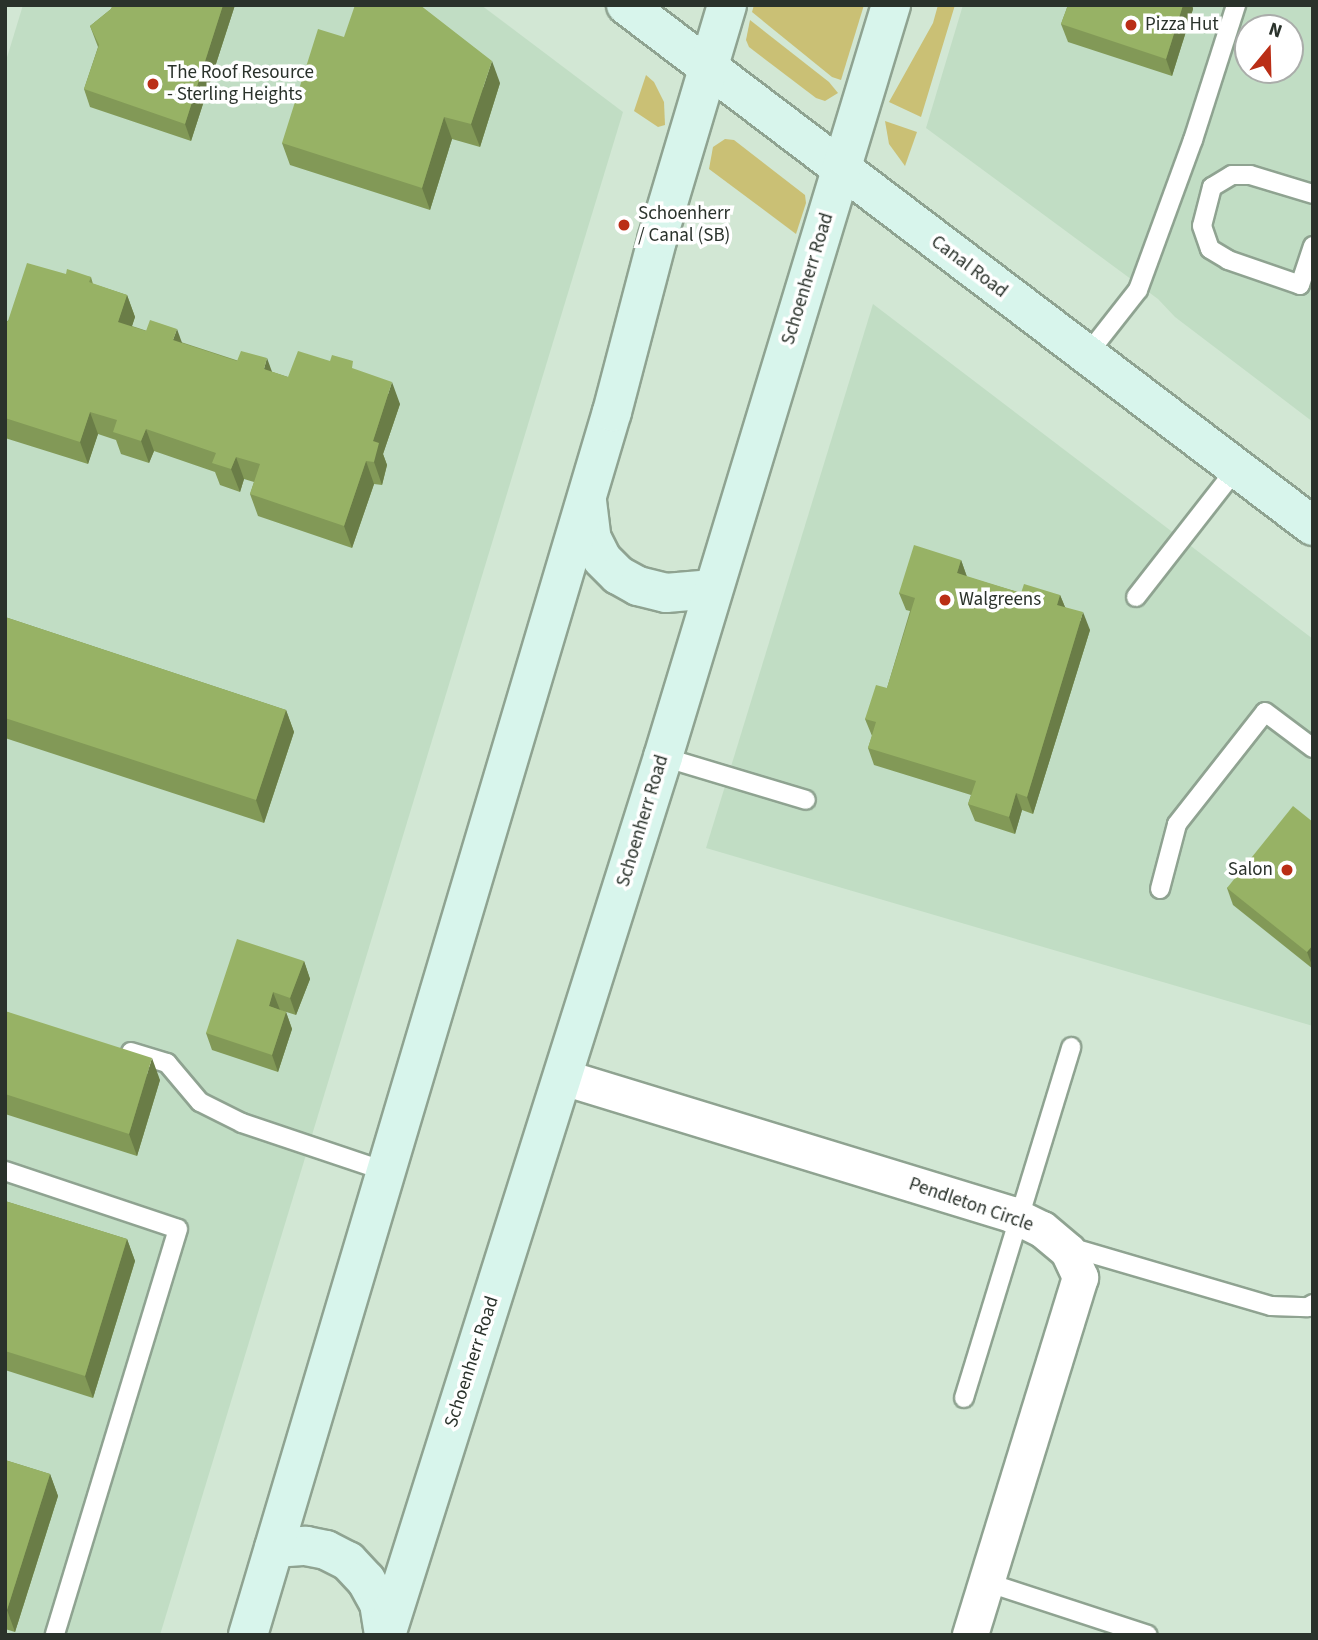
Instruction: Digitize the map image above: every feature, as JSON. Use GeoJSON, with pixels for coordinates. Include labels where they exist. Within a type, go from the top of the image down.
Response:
{"type":"FeatureCollection","features":[{"type":"Feature","properties":{"kind":"main road","name":"Canal Road"},"geometry":{"type":"LineString","coordinates":[[626,5],[1313,526]]}},
{"type":"Feature","properties":{"kind":"main road"},"geometry":{"type":"LineString","coordinates":[[247,1635],[586,499],[727,5]]}},
{"type":"Feature","properties":{"kind":"main road","name":"Schoenherr Road"},"geometry":{"type":"LineString","coordinates":[[385,1635],[663,757],[891,5]]}},
{"type":"Feature","properties":{"kind":"main road"},"geometry":{"type":"LineString","coordinates":[[586,499],[592,539],[602,559],[618,575],[639,586],[666,593],[713,589]]}},
{"type":"Feature","properties":{"kind":"main road"},"geometry":{"type":"LineString","coordinates":[[274,1548],[306,1546],[326,1550],[348,1561],[366,1580],[379,1603],[385,1635]]}},
{"type":"Feature","properties":{"kind":"street","name":"Pendleton Circle"},"geometry":{"type":"LineString","coordinates":[[563,1077],[1020,1219],[1042,1229],[1068,1251],[1080,1278],[970,1635]]}},
{"type":"Feature","properties":{"kind":"lane"},"geometry":{"type":"LineString","coordinates":[[1086,355],[1138,290],[1194,140],[1236,5]]}},
{"type":"Feature","properties":{"kind":"lane"},"geometry":{"type":"LineString","coordinates":[[1313,194],[1250,175],[1232,176],[1212,187],[1202,226],[1210,248],[1228,260],[1300,285],[1313,246]]}},
{"type":"Feature","properties":{"kind":"lane"},"geometry":{"type":"LineString","coordinates":[[1136,597],[1236,469]]}},
{"type":"Feature","properties":{"kind":"lane"},"geometry":{"type":"LineString","coordinates":[[1160,889],[1177,824],[1265,712],[1313,748]]}},
{"type":"Feature","properties":{"kind":"lane"},"geometry":{"type":"LineString","coordinates":[[663,757],[806,800]]}},
{"type":"Feature","properties":{"kind":"lane"},"geometry":{"type":"LineString","coordinates":[[964,1398],[1071,1047]]}},
{"type":"Feature","properties":{"kind":"lane"},"geometry":{"type":"LineString","coordinates":[[119,1048],[167,1063],[200,1102],[242,1123],[385,1171]]}},
{"type":"Feature","properties":{"kind":"lane"},"geometry":{"type":"LineString","coordinates":[[5,1171],[178,1229],[55,1635]]}},
{"type":"Feature","properties":{"kind":"lane"},"geometry":{"type":"LineString","coordinates":[[1060,1244],[1271,1306],[1308,1307],[1313,1304]]}},
{"type":"Feature","properties":{"kind":"lane"},"geometry":{"type":"LineString","coordinates":[[986,1582],[1148,1635]]}},
{"type":"Feature","properties":{"kind":"shaded area"},"geometry":{"type":"Polygon","coordinates":[[[23,5],[481,5],[623,112],[160,1635],[5,1635],[5,64],[23,5]]]}},
{"type":"Feature","properties":{"kind":"shaded area"},"geometry":{"type":"Polygon","coordinates":[[[754,5],[864,5],[841,80],[832,77],[752,12],[754,5]]]}},
{"type":"Feature","properties":{"kind":"shaded area"},"geometry":{"type":"Polygon","coordinates":[[[938,5],[955,5],[921,117],[889,102],[933,23],[938,5]]]}},
{"type":"Feature","properties":{"kind":"shaded area"},"geometry":{"type":"Polygon","coordinates":[[[963,5],[1313,5],[1313,422],[1175,317],[1158,299],[926,128],[963,5]]]}},
{"type":"Feature","properties":{"kind":"shaded area"},"geometry":{"type":"Polygon","coordinates":[[[750,20],[829,82],[838,93],[825,101],[816,98],[749,47],[746,40],[750,20]]]}},
{"type":"Feature","properties":{"kind":"shaded area"},"geometry":{"type":"Polygon","coordinates":[[[646,75],[654,82],[664,102],[665,125],[658,127],[634,111],[646,75]]]}},
{"type":"Feature","properties":{"kind":"shaded area"},"geometry":{"type":"Polygon","coordinates":[[[885,121],[917,132],[905,166],[889,144],[885,121]]]}},
{"type":"Feature","properties":{"kind":"shaded area"},"geometry":{"type":"Polygon","coordinates":[[[725,139],[734,140],[805,195],[806,203],[796,234],[709,169],[713,147],[725,139]]]}},
{"type":"Feature","properties":{"kind":"shaded area"},"geometry":{"type":"Polygon","coordinates":[[[873,304],[1313,639],[1313,1026],[706,848],[873,304]]]}},
{"type":"Feature","properties":{"kind":"building","name":"The Roof Resource - Sterling Heights"},"geometry":{"type":"Polygon","coordinates":[[[113,5],[223,5],[185,124],[84,89],[99,45],[90,26],[113,5]]]}},
{"type":"Feature","properties":{"kind":"building"},"geometry":{"type":"Polygon","coordinates":[[[355,5],[420,5],[492,61],[471,124],[444,117],[422,188],[282,143],[318,29],[344,37],[355,5]]]}},
{"type":"Feature","properties":{"kind":"building","name":"Pizza Hut"},"geometry":{"type":"Polygon","coordinates":[[[1068,5],[1183,5],[1166,59],[1061,24],[1068,5]]]}},
{"type":"Feature","properties":{"kind":"building"},"geometry":{"type":"Polygon","coordinates":[[[27,263],[66,274],[67,269],[91,277],[89,282],[127,295],[118,322],[146,331],[150,320],[177,329],[173,340],[237,361],[241,351],[267,358],[264,369],[288,377],[298,351],[330,361],[332,355],[353,361],[352,368],[392,382],[373,441],[379,443],[374,462],[366,461],[344,526],[250,494],[260,464],[236,457],[231,469],[212,463],[216,453],[146,429],[141,441],[113,432],[117,420],[90,412],[80,442],[5,418],[5,323],[8,321],[27,263]]]}},
{"type":"Feature","properties":{"kind":"building"},"geometry":{"type":"Polygon","coordinates":[[[914,545],[961,560],[957,573],[1021,593],[1024,584],[1060,595],[1057,605],[1083,612],[1027,797],[1016,793],[1009,817],[968,804],[976,781],[868,748],[876,722],[865,719],[876,685],[887,688],[915,598],[899,593],[914,545]]]}},
{"type":"Feature","properties":{"kind":"building"},"geometry":{"type":"Polygon","coordinates":[[[5,617],[286,710],[256,800],[5,718],[5,617]]]}},
{"type":"Feature","properties":{"kind":"building","name":"Salon"},"geometry":{"type":"Polygon","coordinates":[[[1293,806],[1313,822],[1313,945],[1307,952],[1227,888],[1293,806]]]}},
{"type":"Feature","properties":{"kind":"building"},"geometry":{"type":"Polygon","coordinates":[[[237,939],[304,961],[290,998],[273,992],[269,1006],[286,1012],[272,1055],[206,1033],[237,939]]]}},
{"type":"Feature","properties":{"kind":"building"},"geometry":{"type":"Polygon","coordinates":[[[5,1011],[152,1058],[129,1134],[5,1094],[5,1011]]]}},
{"type":"Feature","properties":{"kind":"building"},"geometry":{"type":"Polygon","coordinates":[[[5,1201],[127,1239],[85,1376],[5,1351],[5,1201]]]}},
{"type":"Feature","properties":{"kind":"building"},"geometry":{"type":"Polygon","coordinates":[[[5,1460],[50,1474],[7,1610],[5,1610],[5,1460]]]}},
{"type":"Feature","properties":{"kind":"place","name":"Pizza Hut"},"geometry":{"type":"Point","coordinates":[1131,25]}},
{"type":"Feature","properties":{"kind":"place","name":"The Roof Resource - Sterling Heights"},"geometry":{"type":"Point","coordinates":[153,84]}},
{"type":"Feature","properties":{"kind":"place","name":"Schoenherr / Canal (SB)"},"geometry":{"type":"Point","coordinates":[624,225]}},
{"type":"Feature","properties":{"kind":"place","name":"Walgreens"},"geometry":{"type":"Point","coordinates":[945,600]}},
{"type":"Feature","properties":{"kind":"place","name":"Salon"},"geometry":{"type":"Point","coordinates":[1287,870]}}]}
